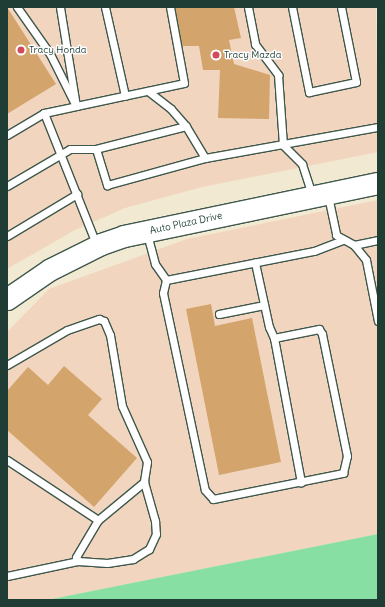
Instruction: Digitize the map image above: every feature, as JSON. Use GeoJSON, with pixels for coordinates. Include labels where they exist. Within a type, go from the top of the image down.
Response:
{"type":"FeatureCollection","features":[{"type":"Feature","properties":{"kind":"street","name":"Auto Plaza Drive"},"geometry":{"type":"LineString","coordinates":[[7,299],[49,270],[97,246],[147,232],[378,183]]}},
{"type":"Feature","properties":{"kind":"lane"},"geometry":{"type":"LineString","coordinates":[[17,7],[50,54],[76,106]]}},
{"type":"Feature","properties":{"kind":"lane"},"geometry":{"type":"LineString","coordinates":[[60,7],[76,106]]}},
{"type":"Feature","properties":{"kind":"lane"},"geometry":{"type":"LineString","coordinates":[[105,7],[125,96]]}},
{"type":"Feature","properties":{"kind":"lane"},"geometry":{"type":"LineString","coordinates":[[7,135],[44,113],[184,83],[170,7]]}},
{"type":"Feature","properties":{"kind":"lane"},"geometry":{"type":"LineString","coordinates":[[248,7],[255,44],[278,75],[283,145],[302,164],[320,195],[336,235],[342,240],[354,245],[366,260],[378,321]]}},
{"type":"Feature","properties":{"kind":"lane"},"geometry":{"type":"LineString","coordinates":[[292,7],[309,92],[356,82],[341,7]]}},
{"type":"Feature","properties":{"kind":"lane"},"geometry":{"type":"LineString","coordinates":[[148,91],[170,109],[186,126],[205,158]]}},
{"type":"Feature","properties":{"kind":"lane"},"geometry":{"type":"LineString","coordinates":[[44,113],[97,246]]}},
{"type":"Feature","properties":{"kind":"lane"},"geometry":{"type":"LineString","coordinates":[[7,186],[70,149],[96,149],[186,126]]}},
{"type":"Feature","properties":{"kind":"lane"},"geometry":{"type":"LineString","coordinates":[[96,149],[106,185],[205,158],[378,127]]}},
{"type":"Feature","properties":{"kind":"lane"},"geometry":{"type":"LineString","coordinates":[[7,236],[76,194]]}},
{"type":"Feature","properties":{"kind":"lane"},"geometry":{"type":"LineString","coordinates":[[147,232],[155,264],[166,280],[163,293],[205,490],[213,499],[343,474],[347,456],[322,334],[318,329],[274,338]]}},
{"type":"Feature","properties":{"kind":"lane"},"geometry":{"type":"LineString","coordinates":[[166,280],[314,251],[342,240]]}},
{"type":"Feature","properties":{"kind":"lane"},"geometry":{"type":"LineString","coordinates":[[354,245],[378,240]]}},
{"type":"Feature","properties":{"kind":"lane"},"geometry":{"type":"LineString","coordinates":[[254,263],[274,338],[301,482]]}},
{"type":"Feature","properties":{"kind":"lane"},"geometry":{"type":"LineString","coordinates":[[220,314],[264,305]]}},
{"type":"Feature","properties":{"kind":"lane"},"geometry":{"type":"LineString","coordinates":[[7,365],[67,330],[99,319],[104,321],[110,334],[122,406],[147,462],[144,482],[155,521],[156,534],[149,550],[133,559],[107,563],[78,561],[7,576]]}},
{"type":"Feature","properties":{"kind":"lane"},"geometry":{"type":"LineString","coordinates":[[7,460],[98,520]]}},
{"type":"Feature","properties":{"kind":"lane"},"geometry":{"type":"LineString","coordinates":[[78,561],[76,557],[98,520],[144,482]]}},
{"type":"Feature","properties":{"kind":"shaded area"},"geometry":{"type":"Polygon","coordinates":[[[7,7],[376,7],[378,152],[202,187],[125,208],[75,230],[7,269],[7,7]]]}},
{"type":"Feature","properties":{"kind":"shaded area"},"geometry":{"type":"Polygon","coordinates":[[[378,200],[378,534],[47,600],[7,600],[7,332],[49,289],[187,239],[378,200]]]}},
{"type":"Feature","properties":{"kind":"green space"},"geometry":{"type":"Polygon","coordinates":[[[378,534],[378,600],[47,600],[378,534]]]}},
{"type":"Feature","properties":{"kind":"building","name":"Tracy Honda"},"geometry":{"type":"Polygon","coordinates":[[[7,7],[56,84],[7,114],[7,7]]]}},
{"type":"Feature","properties":{"kind":"building","name":"Tracy Mazda"},"geometry":{"type":"Polygon","coordinates":[[[175,7],[234,7],[241,38],[229,40],[234,64],[270,75],[269,119],[218,118],[220,70],[203,70],[199,46],[182,46],[175,7]]]}},
{"type":"Feature","properties":{"kind":"building"},"geometry":{"type":"Polygon","coordinates":[[[211,304],[215,326],[252,318],[281,462],[219,475],[186,309],[211,304]]]}},
{"type":"Feature","properties":{"kind":"building"},"geometry":{"type":"Polygon","coordinates":[[[64,366],[102,399],[88,415],[137,458],[94,507],[7,430],[7,391],[28,367],[48,385],[64,366]]]}},
{"type":"Feature","properties":{"kind":"place","name":"Tracy Honda"},"geometry":{"type":"Point","coordinates":[21,50]}},
{"type":"Feature","properties":{"kind":"place","name":"Tracy Mazda"},"geometry":{"type":"Point","coordinates":[216,55]}}]}
